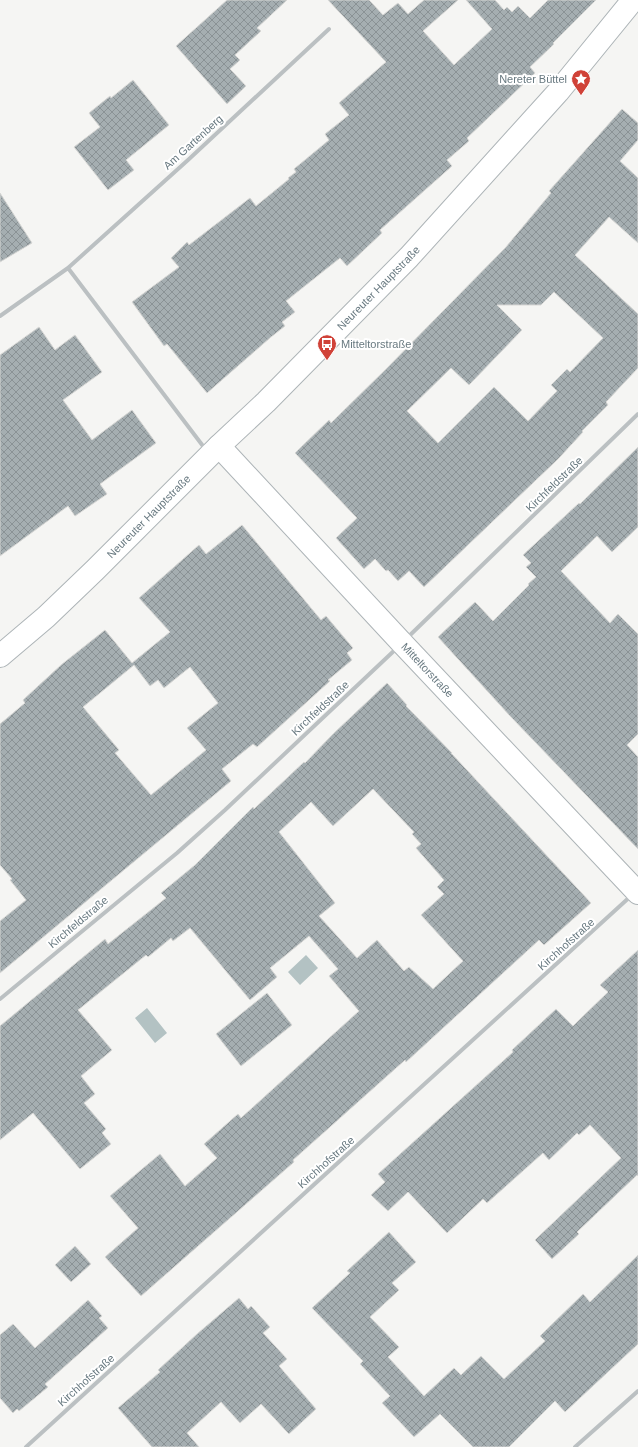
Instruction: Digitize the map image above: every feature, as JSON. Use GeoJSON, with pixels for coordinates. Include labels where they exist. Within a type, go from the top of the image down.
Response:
{"type":"FeatureCollection","features":[{"type":"Feature","properties":{"kind":"street","name":"Neureuter Hauptstraße"},"geometry":{"type":"LineString","coordinates":[[0,656],[46,617],[215,450],[266,402],[409,257],[558,92],[633,0]]}},
{"type":"Feature","properties":{"kind":"street","name":"Am Gartenberg"},"geometry":{"type":"LineString","coordinates":[[0,316],[68,268],[194,155],[329,29]]}},
{"type":"Feature","properties":{"kind":"street"},"geometry":{"type":"LineString","coordinates":[[68,268],[193,434],[215,450]]}},
{"type":"Feature","properties":{"kind":"street","name":"Kirchfeldstraße"},"geometry":{"type":"LineString","coordinates":[[0,999],[177,853],[231,804],[402,643],[638,414]]}},
{"type":"Feature","properties":{"kind":"street","name":"Mitteltorstraße"},"geometry":{"type":"LineString","coordinates":[[215,450],[402,643],[637,891]]}},
{"type":"Feature","properties":{"kind":"street","name":"Kirchhofstraße"},"geometry":{"type":"LineString","coordinates":[[26,1447],[637,891]]}},
{"type":"Feature","properties":{"kind":"street"},"geometry":{"type":"LineString","coordinates":[[575,1447],[637,1394]]}},
{"type":"Feature","properties":{"kind":"shaded area"},"geometry":{"type":"Polygon","coordinates":[[[306,955],[318,968],[300,985],[288,972],[306,955]]]}},
{"type":"Feature","properties":{"kind":"shaded area"},"geometry":{"type":"Polygon","coordinates":[[[147,1008],[167,1033],[155,1043],[135,1018],[147,1008]]]}},
{"type":"Feature","properties":{"kind":"building"},"geometry":{"type":"Polygon","coordinates":[[[227,0],[287,0],[257,28],[261,31],[235,55],[240,60],[230,69],[246,86],[227,104],[176,46],[227,0]]]}},
{"type":"Feature","properties":{"kind":"building"},"geometry":{"type":"Polygon","coordinates":[[[328,0],[369,0],[383,15],[398,3],[408,14],[424,0],[458,0],[423,31],[454,65],[492,29],[466,0],[495,0],[504,10],[507,7],[512,12],[518,6],[530,18],[548,0],[596,0],[530,67],[535,73],[467,138],[469,141],[447,160],[452,166],[380,230],[382,233],[347,266],[340,258],[286,301],[295,312],[282,322],[285,326],[207,393],[167,344],[164,346],[132,302],[179,267],[171,258],[187,242],[189,245],[250,198],[256,206],[289,179],[288,178],[296,172],[294,169],[329,140],[325,134],[349,115],[339,103],[386,62],[328,0]]]}},
{"type":"Feature","properties":{"kind":"building"},"geometry":{"type":"Polygon","coordinates":[[[133,80],[169,125],[126,160],[134,170],[108,190],[74,147],[100,127],[89,113],[110,96],[111,98],[133,80]]]}},
{"type":"Feature","properties":{"kind":"building"},"geometry":{"type":"Polygon","coordinates":[[[622,109],[638,123],[638,140],[620,161],[638,178],[638,243],[609,217],[575,255],[638,314],[638,368],[606,402],[608,405],[582,431],[583,432],[558,459],[424,587],[409,571],[398,581],[375,559],[364,569],[336,538],[357,518],[295,453],[329,420],[331,423],[506,247],[551,193],[549,191],[622,109]],[[554,292],[541,305],[497,305],[522,330],[469,385],[451,368],[407,411],[438,443],[494,387],[528,421],[557,391],[551,385],[567,369],[570,372],[603,338],[554,292]]]}},
{"type":"Feature","properties":{"kind":"building"},"geometry":{"type":"Polygon","coordinates":[[[0,193],[32,243],[0,262],[0,193]]]}},
{"type":"Feature","properties":{"kind":"building"},"geometry":{"type":"Polygon","coordinates":[[[39,327],[55,350],[75,335],[102,372],[63,400],[92,440],[132,410],[156,443],[100,484],[107,494],[75,516],[68,506],[0,556],[0,355],[39,327]]]}},
{"type":"Feature","properties":{"kind":"building"},"geometry":{"type":"Polygon","coordinates":[[[638,447],[638,527],[612,552],[597,536],[561,571],[610,623],[618,614],[638,634],[638,734],[627,745],[638,757],[638,849],[511,717],[438,637],[475,602],[493,621],[536,577],[526,567],[531,563],[523,555],[579,503],[580,504],[638,447]]]}},
{"type":"Feature","properties":{"kind":"building"},"geometry":{"type":"Polygon","coordinates":[[[242,525],[321,620],[326,616],[353,648],[347,653],[352,660],[328,680],[330,681],[257,747],[253,744],[222,769],[231,781],[0,973],[0,921],[26,900],[10,880],[12,879],[0,865],[0,724],[25,703],[23,700],[61,665],[105,630],[132,663],[170,632],[139,598],[199,545],[206,554],[242,525]],[[134,665],[83,707],[119,750],[115,753],[151,795],[206,750],[187,728],[218,703],[190,667],[164,688],[158,680],[150,686],[134,665]]]}},
{"type":"Feature","properties":{"kind":"building"},"geometry":{"type":"Polygon","coordinates":[[[387,683],[407,705],[406,706],[452,753],[591,903],[544,945],[539,940],[406,1062],[405,1060],[293,1160],[294,1162],[141,1296],[105,1257],[138,1228],[110,1196],[160,1154],[185,1186],[217,1158],[204,1144],[238,1114],[241,1118],[359,1011],[329,976],[338,969],[309,936],[270,968],[277,977],[250,1000],[190,928],[173,941],[171,938],[148,957],[146,955],[78,1010],[112,1050],[81,1076],[95,1094],[84,1103],[106,1129],[102,1133],[111,1144],[80,1169],[33,1113],[0,1140],[0,1026],[105,939],[108,944],[166,898],[161,893],[195,865],[253,807],[254,809],[304,762],[305,763],[333,734],[387,683]],[[373,789],[333,826],[311,802],[279,832],[335,903],[319,916],[357,958],[377,940],[404,971],[409,967],[433,989],[463,961],[421,915],[444,894],[437,887],[444,880],[416,848],[421,844],[412,834],[414,832],[373,789]]]}},
{"type":"Feature","properties":{"kind":"building"},"geometry":{"type":"Polygon","coordinates":[[[638,950],[638,1176],[637,1175],[577,1232],[579,1234],[552,1259],[535,1240],[621,1158],[590,1125],[579,1135],[577,1133],[549,1160],[543,1153],[487,1203],[483,1199],[447,1233],[408,1192],[388,1211],[371,1195],[385,1182],[378,1174],[513,1052],[512,1050],[556,1009],[573,1026],[608,992],[600,985],[638,950]]]}},
{"type":"Feature","properties":{"kind":"building"},"geometry":{"type":"Polygon","coordinates":[[[267,993],[292,1025],[241,1066],[216,1034],[267,993]]]}},
{"type":"Feature","properties":{"kind":"building"},"geometry":{"type":"Polygon","coordinates":[[[389,1232],[416,1262],[392,1283],[399,1290],[370,1317],[399,1347],[388,1357],[424,1396],[454,1368],[461,1375],[481,1356],[504,1379],[545,1341],[540,1336],[583,1294],[590,1302],[638,1255],[638,1344],[565,1412],[555,1401],[509,1447],[473,1447],[440,1414],[414,1437],[382,1403],[390,1396],[360,1364],[363,1361],[312,1308],[350,1273],[347,1271],[389,1232]]]}},
{"type":"Feature","properties":{"kind":"building"},"geometry":{"type":"Polygon","coordinates":[[[75,1246],[91,1264],[71,1282],[55,1265],[75,1246]]]}},
{"type":"Feature","properties":{"kind":"building"},"geometry":{"type":"Polygon","coordinates":[[[239,1298],[248,1309],[251,1306],[270,1327],[263,1333],[287,1359],[279,1366],[316,1409],[289,1434],[261,1404],[240,1423],[221,1402],[187,1433],[199,1447],[152,1447],[118,1408],[160,1372],[158,1370],[197,1334],[239,1298]]]}},
{"type":"Feature","properties":{"kind":"building"},"geometry":{"type":"Polygon","coordinates":[[[88,1300],[102,1316],[99,1318],[108,1328],[45,1384],[48,1387],[19,1411],[17,1409],[13,1413],[0,1398],[0,1335],[13,1324],[35,1348],[88,1300]]]}},
{"type":"Feature","properties":{"kind":"place","name":"Nereter Büttel"},"geometry":{"type":"Point","coordinates":[581,96]}},
{"type":"Feature","properties":{"kind":"place","name":"Mitteltorstraße"},"geometry":{"type":"Point","coordinates":[327,361]}}]}
